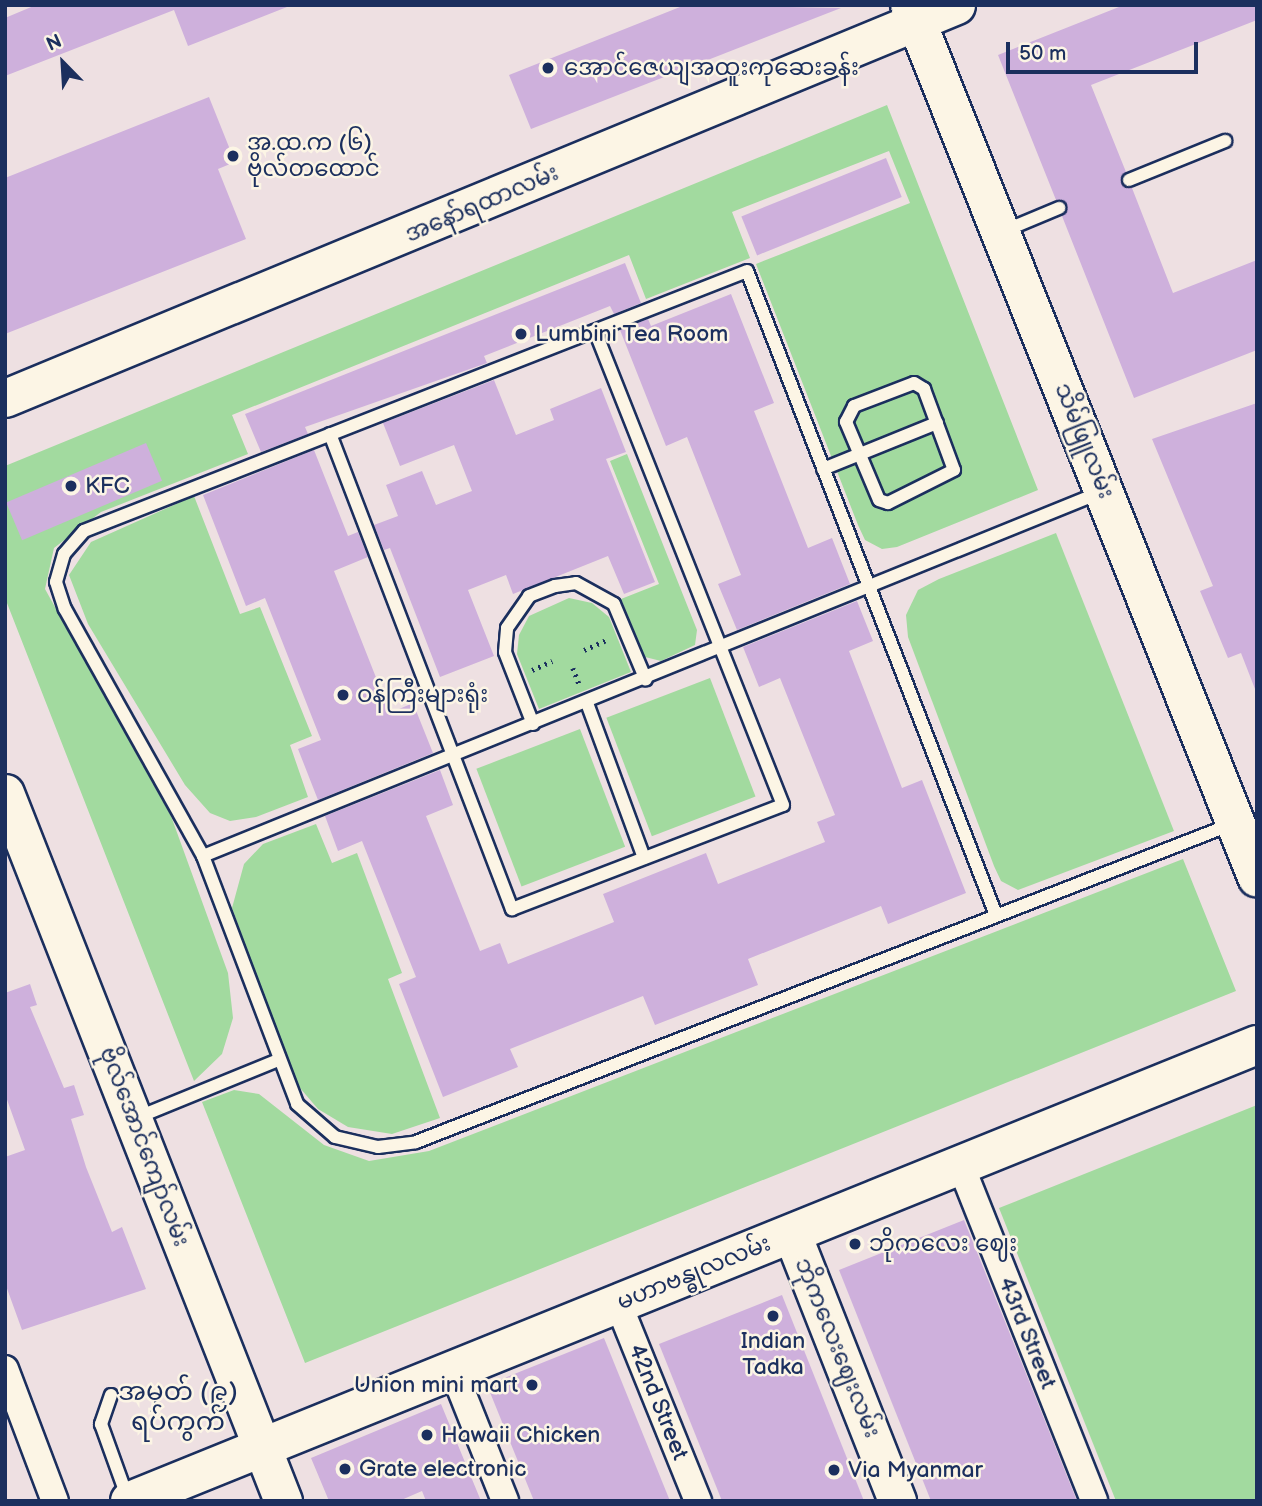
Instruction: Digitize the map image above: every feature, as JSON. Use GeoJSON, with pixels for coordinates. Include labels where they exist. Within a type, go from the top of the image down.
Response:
{"type":"FeatureCollection","features":[{"type":"Feature","properties":{"kind":"main road","name":"အနော်ရထာလမ်း"},"geometry":{"type":"LineString","coordinates":[[5,398],[913,13],[956,5]]}},
{"type":"Feature","properties":{"kind":"main road","name":"သိမ်ဖြူလမ်း"},"geometry":{"type":"LineString","coordinates":[[913,13],[1257,877]]}},
{"type":"Feature","properties":{"kind":"main road","name":"ဗိုလ်အောင်ကျော်လမ်း"},"geometry":{"type":"LineString","coordinates":[[5,793],[283,1501]]}},
{"type":"Feature","properties":{"kind":"main road","name":"မဟာဗန္ဓုလလမ်း"},"geometry":{"type":"LineString","coordinates":[[129,1501],[1257,1045]]}},
{"type":"Feature","properties":{"kind":"main road","name":"ဘိုကလေးဈေးလမ်း"},"geometry":{"type":"LineString","coordinates":[[792,1234],[897,1501]]}},
{"type":"Feature","properties":{"kind":"street","name":"43rd Street"},"geometry":{"type":"LineString","coordinates":[[961,1166],[1094,1501]]}},
{"type":"Feature","properties":{"kind":"street","name":"42nd Street"},"geometry":{"type":"LineString","coordinates":[[618,1303],[698,1501]]}},
{"type":"Feature","properties":{"kind":"street"},"geometry":{"type":"LineString","coordinates":[[5,1369],[55,1501]]}},
{"type":"Feature","properties":{"kind":"street"},"geometry":{"type":"LineString","coordinates":[[453,1370],[505,1501]]}},
{"type":"Feature","properties":{"kind":"lane"},"geometry":{"type":"LineString","coordinates":[[1129,180],[1225,141]]}},
{"type":"Feature","properties":{"kind":"lane"},"geometry":{"type":"LineString","coordinates":[[1001,233],[1059,208]]}},
{"type":"Feature","properties":{"kind":"lane"},"geometry":{"type":"LineString","coordinates":[[996,915],[747,271],[84,531],[64,554],[56,582],[65,609],[203,856],[278,1060],[297,1104],[335,1137],[378,1147],[416,1142],[1236,822]]}},
{"type":"Feature","properties":{"kind":"lane"},"geometry":{"type":"LineString","coordinates":[[330,434],[512,909],[783,805],[595,331]]}},
{"type":"Feature","properties":{"kind":"lane"},"geometry":{"type":"LineString","coordinates":[[919,384],[954,470],[897,500],[880,500],[861,454],[846,422],[854,406],[919,384]]}},
{"type":"Feature","properties":{"kind":"lane"},"geometry":{"type":"LineString","coordinates":[[822,469],[937,423]]}},
{"type":"Feature","properties":{"kind":"lane"},"geometry":{"type":"LineString","coordinates":[[203,856],[722,650],[868,584],[1104,491]]}},
{"type":"Feature","properties":{"kind":"lane"},"geometry":{"type":"LineString","coordinates":[[533,724],[505,652],[516,608],[529,596],[576,583],[614,604],[646,680]]}},
{"type":"Feature","properties":{"kind":"lane"},"geometry":{"type":"LineString","coordinates":[[587,703],[644,858]]}},
{"type":"Feature","properties":{"kind":"lane"},"geometry":{"type":"LineString","coordinates":[[134,1118],[278,1060]]}},
{"type":"Feature","properties":{"kind":"lane"},"geometry":{"type":"LineString","coordinates":[[111,1395],[101,1424],[129,1501]]}},
{"type":"Feature","properties":{"kind":"path"},"geometry":{"type":"LineString","coordinates":[[584,650],[626,632]]}},
{"type":"Feature","properties":{"kind":"green space"},"geometry":{"type":"Polygon","coordinates":[[[887,105],[1038,490],[897,547],[882,549],[865,540],[858,525],[756,264],[910,203],[889,151],[732,212],[750,258],[646,299],[629,255],[232,415],[248,454],[101,512],[54,548],[45,589],[171,816],[228,973],[233,1018],[222,1054],[194,1081],[5,598],[5,466],[887,105]]]}},
{"type":"Feature","properties":{"kind":"green space"},"geometry":{"type":"Polygon","coordinates":[[[627,454],[697,630],[695,645],[661,661],[645,657],[621,599],[659,584],[610,461],[627,454]]]}},
{"type":"Feature","properties":{"kind":"green space"},"geometry":{"type":"Polygon","coordinates":[[[194,496],[240,614],[260,607],[312,736],[290,745],[308,797],[256,817],[230,821],[210,813],[185,785],[88,624],[69,575],[91,542],[194,496]]]}},
{"type":"Feature","properties":{"kind":"green space"},"geometry":{"type":"Polygon","coordinates":[[[1056,533],[1174,831],[1018,890],[1001,881],[994,866],[908,637],[906,615],[918,590],[939,579],[1056,533]]]}},
{"type":"Feature","properties":{"kind":"green space"},"geometry":{"type":"Polygon","coordinates":[[[569,598],[592,603],[609,617],[631,672],[539,709],[517,654],[519,635],[529,616],[569,598]]]}},
{"type":"Feature","properties":{"kind":"green space"},"geometry":{"type":"Polygon","coordinates":[[[710,678],[756,797],[652,836],[606,718],[710,678]]]}},
{"type":"Feature","properties":{"kind":"green space"},"geometry":{"type":"Polygon","coordinates":[[[580,729],[625,847],[522,886],[476,769],[580,729]]]}},
{"type":"Feature","properties":{"kind":"green space"},"geometry":{"type":"Polygon","coordinates":[[[316,824],[332,863],[357,853],[402,973],[388,979],[440,1118],[392,1134],[348,1127],[318,1109],[294,1081],[232,908],[244,864],[263,844],[316,824]]]}},
{"type":"Feature","properties":{"kind":"green space"},"geometry":{"type":"Polygon","coordinates":[[[1183,859],[1236,991],[305,1363],[202,1102],[234,1090],[259,1094],[324,1145],[369,1161],[429,1151],[1183,859]]]}},
{"type":"Feature","properties":{"kind":"green space"},"geometry":{"type":"Polygon","coordinates":[[[1257,1105],[1257,1501],[1116,1501],[999,1208],[1257,1105]]]}},
{"type":"Feature","properties":{"kind":"building"},"geometry":{"type":"Polygon","coordinates":[[[36,5],[287,7],[188,46],[174,10],[5,76],[5,18],[36,5]]]}},
{"type":"Feature","properties":{"kind":"building"},"geometry":{"type":"Polygon","coordinates":[[[685,5],[841,8],[531,129],[509,75],[685,5]]]}},
{"type":"Feature","properties":{"kind":"building"},"geometry":{"type":"Polygon","coordinates":[[[1124,5],[1257,5],[1257,20],[1091,85],[1126,172],[1121,183],[1132,188],[1173,293],[1257,260],[1257,350],[1134,398],[1062,216],[1067,205],[1056,200],[998,55],[1124,5]]]}},
{"type":"Feature","properties":{"kind":"building"},"geometry":{"type":"Polygon","coordinates":[[[209,97],[235,162],[218,169],[246,239],[5,334],[5,178],[209,97]]]}},
{"type":"Feature","properties":{"kind":"building"},"geometry":{"type":"Polygon","coordinates":[[[886,158],[902,197],[757,255],[741,216],[886,158]]]}},
{"type":"Feature","properties":{"kind":"building"},"geometry":{"type":"Polygon","coordinates":[[[625,263],[641,303],[614,314],[610,306],[484,356],[487,363],[305,427],[308,434],[261,452],[245,414],[625,263]]]}},
{"type":"Feature","properties":{"kind":"building"},"geometry":{"type":"Polygon","coordinates":[[[731,294],[774,403],[754,411],[808,548],[832,538],[850,584],[737,630],[718,584],[741,575],[687,437],[666,446],[620,330],[648,319],[651,326],[731,294]]]}},
{"type":"Feature","properties":{"kind":"building"},"geometry":{"type":"Polygon","coordinates":[[[494,380],[516,435],[554,420],[550,409],[601,388],[626,452],[606,459],[655,582],[624,594],[608,556],[513,594],[506,575],[468,590],[494,656],[440,677],[390,548],[384,550],[374,525],[398,516],[386,485],[422,471],[436,505],[472,491],[454,445],[400,466],[383,423],[494,380]]]}},
{"type":"Feature","properties":{"kind":"building"},"geometry":{"type":"Polygon","coordinates":[[[1257,403],[1255,689],[1241,653],[1228,658],[1200,591],[1213,586],[1152,439],[1257,403]]]}},
{"type":"Feature","properties":{"kind":"building"},"geometry":{"type":"Polygon","coordinates":[[[146,443],[162,481],[22,540],[6,502],[146,443]]]}},
{"type":"Feature","properties":{"kind":"building"},"geometry":{"type":"Polygon","coordinates":[[[314,450],[348,536],[358,532],[368,557],[334,571],[390,713],[413,703],[433,753],[318,800],[298,749],[321,740],[265,598],[246,606],[203,495],[314,450]]]}},
{"type":"Feature","properties":{"kind":"building"},"geometry":{"type":"Polygon","coordinates":[[[857,601],[873,641],[849,651],[902,788],[922,780],[966,893],[888,924],[881,906],[748,959],[758,985],[655,1025],[643,996],[510,1049],[518,1067],[443,1097],[399,984],[416,977],[362,841],[338,851],[325,816],[440,770],[453,805],[426,816],[480,951],[500,943],[508,964],[614,922],[603,894],[706,853],[718,884],[825,842],[817,822],[835,815],[780,678],[759,687],[743,647],[857,601]]]}},
{"type":"Feature","properties":{"kind":"building"},"geometry":{"type":"Polygon","coordinates":[[[30,984],[37,1005],[30,1007],[64,1088],[74,1085],[84,1115],[71,1119],[86,1167],[112,1232],[122,1227],[146,1289],[22,1330],[5,1283],[5,1157],[25,1150],[5,1094],[5,993],[30,984]]]}},
{"type":"Feature","properties":{"kind":"building"},"geometry":{"type":"Polygon","coordinates":[[[964,1220],[1077,1501],[931,1501],[839,1270],[964,1220]]]}},
{"type":"Feature","properties":{"kind":"building"},"geometry":{"type":"Polygon","coordinates":[[[782,1295],[864,1501],[722,1501],[659,1344],[782,1295]]]}},
{"type":"Feature","properties":{"kind":"building"},"geometry":{"type":"Polygon","coordinates":[[[604,1338],[670,1501],[534,1501],[487,1385],[604,1338]]]}},
{"type":"Feature","properties":{"kind":"building"},"geometry":{"type":"Polygon","coordinates":[[[441,1404],[481,1501],[426,1501],[422,1491],[399,1501],[329,1501],[311,1458],[441,1404]]]}},
{"type":"Feature","properties":{"kind":"place","name":"အောင်ဇေယျအထူးကုဆေးခန်း"},"geometry":{"type":"Point","coordinates":[548,68]}},
{"type":"Feature","properties":{"kind":"place","name":"အ.ထ.က (၆) ဗိုလ်တထောင်"},"geometry":{"type":"Point","coordinates":[233,156]}},
{"type":"Feature","properties":{"kind":"place","name":"Lumbini Tea Room"},"geometry":{"type":"Point","coordinates":[521,334]}},
{"type":"Feature","properties":{"kind":"place","name":"KFC"},"geometry":{"type":"Point","coordinates":[71,486]}},
{"type":"Feature","properties":{"kind":"place","name":"ဝန်ကြီးများရုံး"},"geometry":{"type":"Point","coordinates":[343,695]}},
{"type":"Feature","properties":{"kind":"place","name":"ဘိုကလေး ဈေး"},"geometry":{"type":"Point","coordinates":[855,1244]}},
{"type":"Feature","properties":{"kind":"place","name":"Indian Tadka"},"geometry":{"type":"Point","coordinates":[773,1316]}},
{"type":"Feature","properties":{"kind":"place","name":"Union mini mart"},"geometry":{"type":"Point","coordinates":[532,1385]}},
{"type":"Feature","properties":{"kind":"place","name":"Hawaii Chicken"},"geometry":{"type":"Point","coordinates":[427,1435]}},
{"type":"Feature","properties":{"kind":"place","name":"Grate electronic"},"geometry":{"type":"Point","coordinates":[345,1469]}},
{"type":"Feature","properties":{"kind":"place","name":"Via Myanmar"},"geometry":{"type":"Point","coordinates":[834,1470]}},
{"type":"Feature","properties":{"kind":"district","name":"အမှတ် (၉) ရပ်ကွက်"},"geometry":{"type":"Point","coordinates":[178,1408]}}]}
